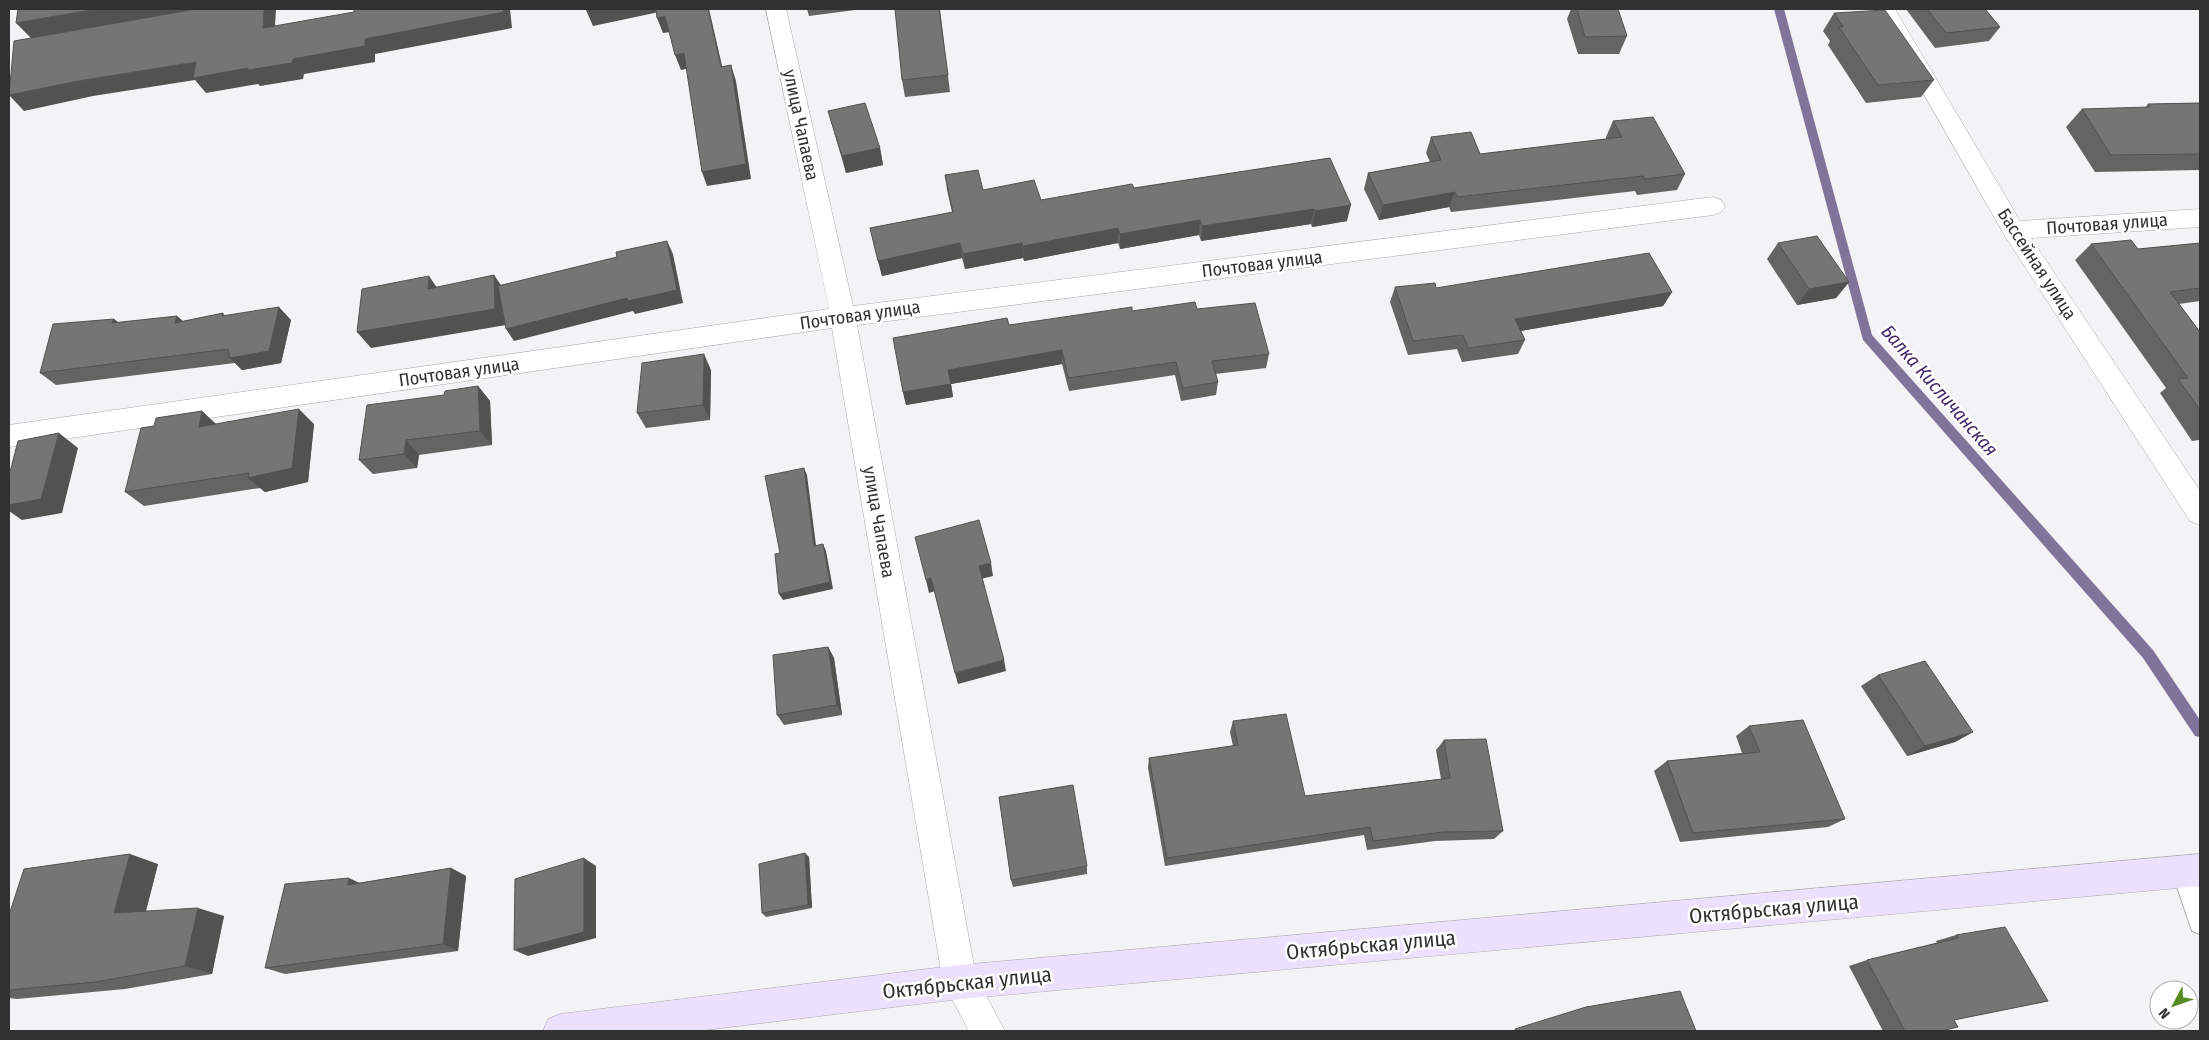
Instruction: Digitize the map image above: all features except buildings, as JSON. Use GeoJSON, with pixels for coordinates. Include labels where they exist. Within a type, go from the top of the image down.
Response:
{"type":"FeatureCollection","features":[{"type":"Feature","properties":{"kind":"main road","name":"Октябрьская улица"},"geometry":{"type":"LineString","coordinates":[[560,1031],[960,982],[2192,871]]}},
{"type":"Feature","properties":{"kind":"street","name":"улица Чапаева"},"geometry":{"type":"LineString","coordinates":[[776,9],[843,317],[960,982],[988,1031]]}},
{"type":"Feature","properties":{"kind":"street","name":"Бассейная улица"},"geometry":{"type":"LineString","coordinates":[[1885,9],[2014,230],[2200,513]]}},
{"type":"Feature","properties":{"kind":"street","name":"Почтовая улица"},"geometry":{"type":"LineString","coordinates":[[9,436],[843,317],[1713,206]]}},
{"type":"Feature","properties":{"kind":"street","name":"Почтовая улица"},"geometry":{"type":"LineString","coordinates":[[2014,230],[2200,218]]}},
{"type":"Feature","properties":{"kind":"lane"},"geometry":{"type":"LineString","coordinates":[[2192,871],[2200,923]]}},
{"type":"Feature","properties":{"kind":"waterway","name":"Балка Кисличанская"},"geometry":{"type":"LineString","coordinates":[[1779,9],[1867,337],[2148,654],[2200,731]]}}]}
